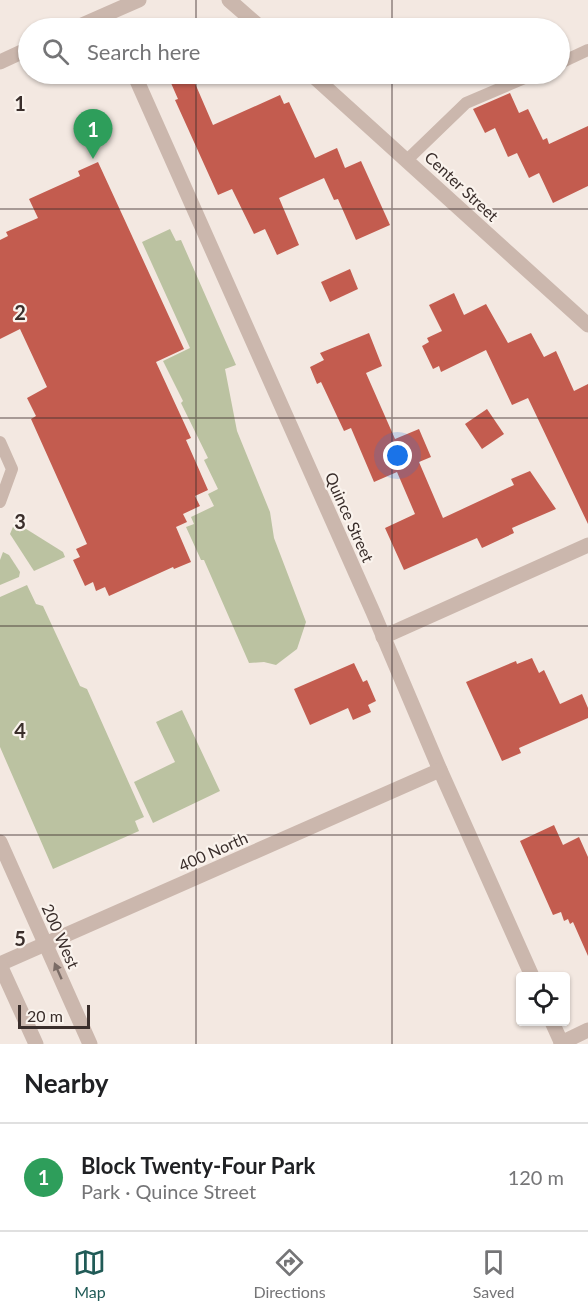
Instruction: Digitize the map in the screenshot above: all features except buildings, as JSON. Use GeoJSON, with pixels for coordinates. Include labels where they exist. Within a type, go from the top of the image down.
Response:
{"type":"FeatureCollection","features":[{"type":"Feature","properties":{"kind":"street"},"geometry":{"type":"LineString","coordinates":[[98,18],[139,0]]}},
{"type":"Feature","properties":{"kind":"street"},"geometry":{"type":"LineString","coordinates":[[229,0],[250,18]]}},
{"type":"Feature","properties":{"kind":"street"},"geometry":{"type":"LineString","coordinates":[[107,14],[109,18]]}},
{"type":"Feature","properties":{"kind":"street"},"geometry":{"type":"LineString","coordinates":[[0,62],[18,54]]}},
{"type":"Feature","properties":{"kind":"street","name":"Quince Street"},"geometry":{"type":"LineString","coordinates":[[138,84],[530,972]]}},
{"type":"Feature","properties":{"kind":"street","name":"Center Street"},"geometry":{"type":"LineString","coordinates":[[322,84],[588,325]]}},
{"type":"Feature","properties":{"kind":"street"},"geometry":{"type":"LineString","coordinates":[[383,638],[588,545]]}},
{"type":"Feature","properties":{"kind":"street","name":"400 North"},"geometry":{"type":"LineString","coordinates":[[0,965],[440,770]]}},
{"type":"Feature","properties":{"kind":"street","name":"200 West"},"geometry":{"type":"LineString","coordinates":[[0,842],[90,1044]]}},
{"type":"Feature","properties":{"kind":"street"},"geometry":{"type":"LineString","coordinates":[[0,965],[36,1044]]}},
{"type":"Feature","properties":{"kind":"street"},"geometry":{"type":"LineString","coordinates":[[554,1026],[561,1043],[588,1030]]}},
{"type":"Feature","properties":{"kind":"lane"},"geometry":{"type":"LineString","coordinates":[[570,58],[588,50]]}},
{"type":"Feature","properties":{"kind":"lane"},"geometry":{"type":"LineString","coordinates":[[407,160],[466,103],[511,84]]}},
{"type":"Feature","properties":{"kind":"lane"},"geometry":{"type":"LineString","coordinates":[[0,442],[12,469],[0,502]]}},
{"type":"Feature","properties":{"kind":"green space"},"geometry":{"type":"Polygon","coordinates":[[[170,229],[176,241],[181,240],[236,365],[225,369],[237,431],[270,512],[274,538],[306,622],[297,649],[276,665],[264,662],[249,663],[204,560],[201,560],[186,527],[194,524],[191,517],[214,506],[208,494],[218,489],[204,460],[208,458],[163,361],[190,348],[142,242],[170,229]]]}},
{"type":"Feature","properties":{"kind":"green space"},"geometry":{"type":"Polygon","coordinates":[[[15,522],[63,552],[65,557],[34,571],[10,534],[15,522]]]}},
{"type":"Feature","properties":{"kind":"green space"},"geometry":{"type":"Polygon","coordinates":[[[3,552],[9,555],[20,572],[19,577],[0,585],[0,560],[3,552]]]}},
{"type":"Feature","properties":{"kind":"green space"},"geometry":{"type":"Polygon","coordinates":[[[27,585],[36,604],[43,606],[80,686],[87,689],[144,817],[135,821],[139,831],[53,869],[0,747],[0,597],[27,585]]]}},
{"type":"Feature","properties":{"kind":"green space"},"geometry":{"type":"Polygon","coordinates":[[[182,710],[220,791],[153,823],[134,782],[175,762],[156,722],[182,710]]]}},
{"type":"Feature","properties":{"kind":"place","name":"Block Twenty-Four Park"},"geometry":{"type":"Point","coordinates":[93,159]}}]}
